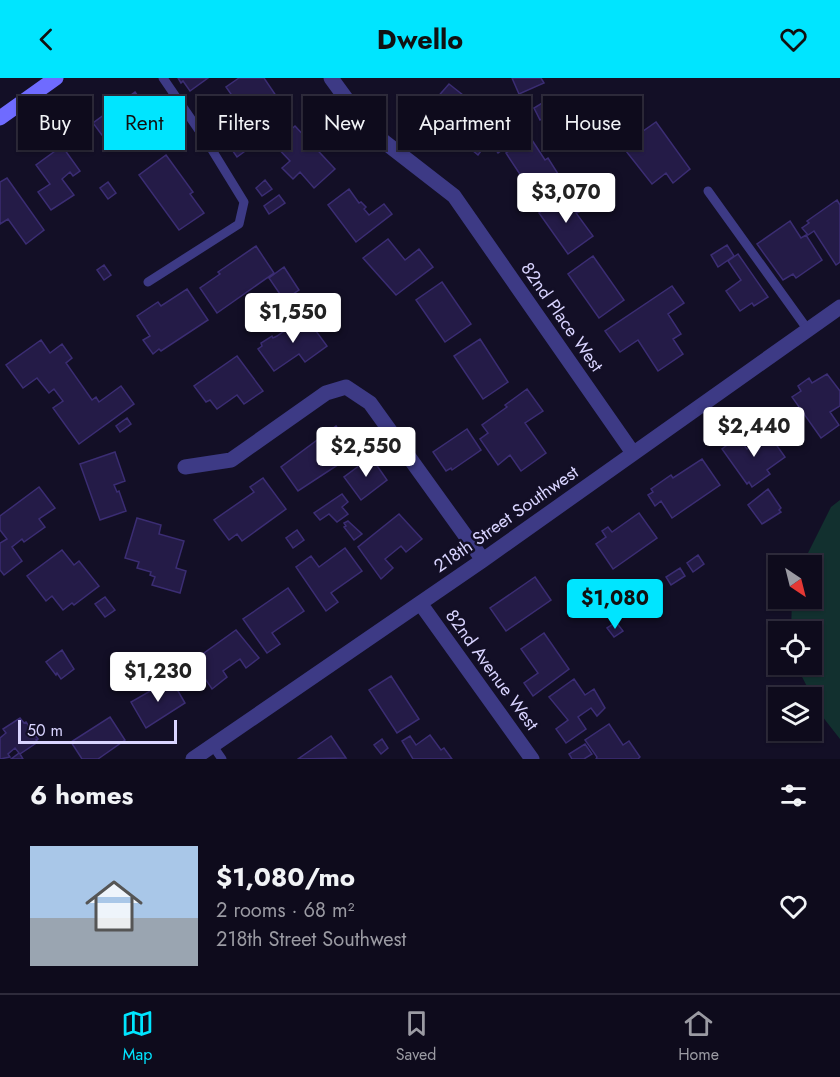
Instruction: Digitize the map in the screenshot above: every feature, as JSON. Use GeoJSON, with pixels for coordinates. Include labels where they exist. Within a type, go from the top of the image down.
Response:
{"type":"FeatureCollection","features":[{"type":"Feature","properties":{"kind":"main road"},"geometry":{"type":"LineString","coordinates":[[0,118],[56,78]]}},
{"type":"Feature","properties":{"kind":"street","name":"82nd Place West"},"geometry":{"type":"LineString","coordinates":[[331,78],[369,130],[454,196],[633,453]]}},
{"type":"Feature","properties":{"kind":"street","name":"218th Street Southwest"},"geometry":{"type":"LineString","coordinates":[[193,759],[483,560],[840,307]]}},
{"type":"Feature","properties":{"kind":"street"},"geometry":{"type":"LineString","coordinates":[[186,467],[231,460],[326,393],[346,387],[370,403],[483,560]]}},
{"type":"Feature","properties":{"kind":"street","name":"82nd Avenue West"},"geometry":{"type":"LineString","coordinates":[[420,603],[532,759]]}},
{"type":"Feature","properties":{"kind":"lane"},"geometry":{"type":"LineString","coordinates":[[148,282],[239,224],[244,202],[163,78]]}},
{"type":"Feature","properties":{"kind":"lane"},"geometry":{"type":"LineString","coordinates":[[708,191],[808,330]]}},
{"type":"Feature","properties":{"kind":"lane"},"geometry":{"type":"LineString","coordinates":[[213,746],[222,759]]}},
{"type":"Feature","properties":{"kind":"green space"},"geometry":{"type":"Polygon","coordinates":[[[840,500],[840,739],[822,716],[822,687],[807,687],[801,675],[822,675],[822,621],[791,621],[792,609],[822,609],[822,555],[807,555],[831,507],[840,500]]]}},
{"type":"Feature","properties":{"kind":"building"},"geometry":{"type":"Polygon","coordinates":[[[178,78],[208,78],[190,91],[178,78]]]}},
{"type":"Feature","properties":{"kind":"building"},"geometry":{"type":"Polygon","coordinates":[[[239,78],[264,78],[276,96],[232,96],[226,87],[239,78]]]}},
{"type":"Feature","properties":{"kind":"building"},"geometry":{"type":"Polygon","coordinates":[[[512,78],[541,78],[544,83],[519,94],[512,78]]]}},
{"type":"Feature","properties":{"kind":"building"},"geometry":{"type":"Polygon","coordinates":[[[449,84],[464,96],[438,96],[449,84]]]}},
{"type":"Feature","properties":{"kind":"building"},"geometry":{"type":"Polygon","coordinates":[[[543,102],[543,118],[540,120],[534,108],[543,102]]]}},
{"type":"Feature","properties":{"kind":"building"},"geometry":{"type":"Polygon","coordinates":[[[104,115],[104,138],[93,123],[104,115]]]}},
{"type":"Feature","properties":{"kind":"building"},"geometry":{"type":"Polygon","coordinates":[[[656,122],[690,169],[673,183],[666,173],[652,184],[625,150],[642,150],[642,132],[656,122]]]}},
{"type":"Feature","properties":{"kind":"building"},"geometry":{"type":"Polygon","coordinates":[[[295,126],[303,135],[303,150],[317,150],[335,169],[314,188],[300,172],[293,179],[282,168],[290,161],[280,150],[291,150],[291,129],[295,126]]]}},
{"type":"Feature","properties":{"kind":"building"},"geometry":{"type":"Polygon","coordinates":[[[531,139],[545,160],[548,158],[560,177],[533,194],[506,153],[510,150],[531,150],[531,139]]]}},
{"type":"Feature","properties":{"kind":"building"},"geometry":{"type":"Polygon","coordinates":[[[57,150],[65,150],[80,171],[73,176],[70,172],[62,179],[74,195],[51,210],[38,192],[50,184],[36,165],[57,150]]]}},
{"type":"Feature","properties":{"kind":"building"},"geometry":{"type":"Polygon","coordinates":[[[232,150],[247,150],[237,157],[232,150]]]}},
{"type":"Feature","properties":{"kind":"building"},"geometry":{"type":"Polygon","coordinates":[[[472,150],[482,150],[478,155],[472,150]]]}},
{"type":"Feature","properties":{"kind":"building"},"geometry":{"type":"Polygon","coordinates":[[[166,155],[193,192],[190,194],[204,213],[179,230],[139,175],[166,155]]]}},
{"type":"Feature","properties":{"kind":"building"},"geometry":{"type":"Polygon","coordinates":[[[7,178],[44,230],[26,244],[8,219],[0,224],[0,182],[7,178]]]}},
{"type":"Feature","properties":{"kind":"building"},"geometry":{"type":"Polygon","coordinates":[[[265,180],[272,189],[262,196],[256,188],[265,180]]]}},
{"type":"Feature","properties":{"kind":"building"},"geometry":{"type":"Polygon","coordinates":[[[108,182],[116,193],[108,199],[100,188],[108,182]]]}},
{"type":"Feature","properties":{"kind":"building"},"geometry":{"type":"Polygon","coordinates":[[[349,189],[359,203],[361,202],[366,207],[364,209],[369,215],[384,204],[392,214],[356,242],[328,205],[349,189]]]}},
{"type":"Feature","properties":{"kind":"building"},"geometry":{"type":"Polygon","coordinates":[[[566,194],[579,212],[576,213],[593,236],[568,254],[539,213],[566,194]]]}},
{"type":"Feature","properties":{"kind":"building"},"geometry":{"type":"Polygon","coordinates":[[[279,195],[285,203],[269,214],[264,206],[279,195]]]}},
{"type":"Feature","properties":{"kind":"building"},"geometry":{"type":"Polygon","coordinates":[[[837,200],[840,205],[840,262],[836,265],[814,231],[808,235],[802,228],[809,223],[807,221],[837,200]]]}},
{"type":"Feature","properties":{"kind":"building"},"geometry":{"type":"Polygon","coordinates":[[[790,221],[801,238],[806,235],[822,260],[796,278],[793,274],[783,280],[757,244],[790,221]]]}},
{"type":"Feature","properties":{"kind":"building"},"geometry":{"type":"Polygon","coordinates":[[[388,239],[405,260],[419,249],[433,267],[396,295],[363,258],[388,239]]]}},
{"type":"Feature","properties":{"kind":"building"},"geometry":{"type":"Polygon","coordinates":[[[727,245],[734,256],[718,267],[711,255],[727,245]]]}},
{"type":"Feature","properties":{"kind":"building"},"geometry":{"type":"Polygon","coordinates":[[[256,246],[274,273],[217,313],[200,288],[220,274],[218,272],[256,246]]]}},
{"type":"Feature","properties":{"kind":"building"},"geometry":{"type":"Polygon","coordinates":[[[738,254],[768,297],[740,311],[726,291],[741,280],[728,261],[738,254]]]}},
{"type":"Feature","properties":{"kind":"building"},"geometry":{"type":"Polygon","coordinates":[[[593,256],[624,300],[599,318],[568,274],[593,256]]]}},
{"type":"Feature","properties":{"kind":"building"},"geometry":{"type":"Polygon","coordinates":[[[104,265],[111,275],[104,280],[97,270],[104,265]]]}},
{"type":"Feature","properties":{"kind":"building"},"geometry":{"type":"Polygon","coordinates":[[[284,267],[299,290],[284,300],[269,278],[284,267]]]}},
{"type":"Feature","properties":{"kind":"building"},"geometry":{"type":"Polygon","coordinates":[[[442,282],[471,324],[445,342],[416,300],[442,282]]]}},
{"type":"Feature","properties":{"kind":"building"},"geometry":{"type":"Polygon","coordinates":[[[672,286],[684,303],[668,314],[681,334],[673,339],[683,354],[658,371],[638,340],[620,352],[605,331],[672,286]]]}},
{"type":"Feature","properties":{"kind":"building"},"geometry":{"type":"Polygon","coordinates":[[[187,289],[208,320],[153,354],[143,340],[150,336],[137,316],[158,302],[161,306],[187,289]]]}},
{"type":"Feature","properties":{"kind":"building"},"geometry":{"type":"Polygon","coordinates":[[[305,316],[327,346],[305,362],[299,354],[274,371],[258,349],[262,346],[261,343],[272,336],[273,338],[277,336],[305,316]]]}},
{"type":"Feature","properties":{"kind":"building"},"geometry":{"type":"Polygon","coordinates":[[[480,339],[508,382],[483,399],[454,356],[480,339]]]}},
{"type":"Feature","properties":{"kind":"building"},"geometry":{"type":"Polygon","coordinates":[[[41,340],[50,353],[62,344],[72,358],[66,363],[92,400],[96,397],[99,402],[121,386],[134,404],[79,444],[53,408],[63,401],[54,389],[49,393],[37,378],[23,388],[6,365],[41,340]]]}},
{"type":"Feature","properties":{"kind":"building"},"geometry":{"type":"Polygon","coordinates":[[[237,356],[263,391],[244,404],[237,395],[217,409],[210,400],[206,402],[194,386],[237,356]]]}},
{"type":"Feature","properties":{"kind":"building"},"geometry":{"type":"Polygon","coordinates":[[[827,374],[840,391],[840,406],[830,412],[839,425],[821,438],[792,397],[801,391],[798,386],[809,378],[812,383],[827,374]]]}},
{"type":"Feature","properties":{"kind":"building"},"geometry":{"type":"Polygon","coordinates":[[[527,389],[543,411],[525,423],[546,453],[521,471],[510,455],[498,465],[480,439],[488,433],[482,425],[527,389]]]}},
{"type":"Feature","properties":{"kind":"building"},"geometry":{"type":"Polygon","coordinates":[[[127,418],[131,424],[120,432],[116,426],[127,418]]]}},
{"type":"Feature","properties":{"kind":"building"},"geometry":{"type":"Polygon","coordinates":[[[336,426],[356,453],[298,491],[281,467],[336,426]]]}},
{"type":"Feature","properties":{"kind":"building"},"geometry":{"type":"Polygon","coordinates":[[[467,429],[481,450],[452,470],[451,468],[446,471],[433,452],[467,429]]]}},
{"type":"Feature","properties":{"kind":"building"},"geometry":{"type":"Polygon","coordinates":[[[768,433],[785,457],[767,470],[770,474],[752,487],[749,482],[747,484],[722,449],[738,437],[747,449],[768,433]]]}},
{"type":"Feature","properties":{"kind":"building"},"geometry":{"type":"Polygon","coordinates":[[[115,452],[125,481],[114,485],[117,492],[119,491],[126,511],[100,520],[80,464],[115,452]]]}},
{"type":"Feature","properties":{"kind":"building"},"geometry":{"type":"Polygon","coordinates":[[[371,457],[387,480],[361,500],[344,477],[371,457]]]}},
{"type":"Feature","properties":{"kind":"building"},"geometry":{"type":"Polygon","coordinates":[[[702,459],[720,485],[672,518],[661,501],[655,506],[648,495],[653,492],[651,489],[671,475],[673,478],[702,459]]]}},
{"type":"Feature","properties":{"kind":"building"},"geometry":{"type":"Polygon","coordinates":[[[263,478],[286,509],[242,541],[237,534],[229,540],[214,520],[254,492],[250,487],[263,478]]]}},
{"type":"Feature","properties":{"kind":"building"},"geometry":{"type":"Polygon","coordinates":[[[39,487],[55,508],[39,519],[45,527],[24,542],[22,539],[12,547],[22,561],[4,575],[0,570],[0,543],[7,539],[0,530],[0,516],[39,487]]]}},
{"type":"Feature","properties":{"kind":"building"},"geometry":{"type":"Polygon","coordinates":[[[768,489],[781,508],[779,510],[781,512],[762,524],[748,505],[768,489]]]}},
{"type":"Feature","properties":{"kind":"building"},"geometry":{"type":"Polygon","coordinates":[[[342,494],[348,502],[342,507],[348,514],[337,522],[329,514],[320,520],[314,513],[342,494]]]}},
{"type":"Feature","properties":{"kind":"building"},"geometry":{"type":"Polygon","coordinates":[[[639,513],[657,538],[613,569],[596,544],[606,537],[602,531],[608,527],[612,532],[639,513]]]}},
{"type":"Feature","properties":{"kind":"building"},"geometry":{"type":"Polygon","coordinates":[[[399,514],[422,539],[406,552],[401,546],[385,559],[393,568],[381,579],[358,547],[399,514]]]}},
{"type":"Feature","properties":{"kind":"building"},"geometry":{"type":"Polygon","coordinates":[[[137,518],[161,525],[159,534],[184,541],[176,568],[186,571],[180,593],[152,585],[155,577],[150,575],[151,572],[137,568],[139,562],[125,558],[137,518]]]}},
{"type":"Feature","properties":{"kind":"building"},"geometry":{"type":"Polygon","coordinates":[[[348,521],[362,534],[354,540],[344,527],[346,526],[344,523],[348,521]]]}},
{"type":"Feature","properties":{"kind":"building"},"geometry":{"type":"Polygon","coordinates":[[[297,530],[304,540],[293,548],[286,538],[297,530]]]}},
{"type":"Feature","properties":{"kind":"building"},"geometry":{"type":"Polygon","coordinates":[[[345,548],[362,571],[331,593],[338,602],[326,611],[296,567],[311,556],[319,567],[345,548]]]}},
{"type":"Feature","properties":{"kind":"building"},"geometry":{"type":"Polygon","coordinates":[[[62,550],[74,565],[79,561],[99,586],[74,605],[72,603],[63,610],[52,596],[46,601],[27,576],[62,550]]]}},
{"type":"Feature","properties":{"kind":"building"},"geometry":{"type":"Polygon","coordinates":[[[698,555],[704,564],[693,572],[687,563],[698,555]]]}},
{"type":"Feature","properties":{"kind":"building"},"geometry":{"type":"Polygon","coordinates":[[[680,568],[685,576],[671,585],[666,577],[680,568]]]}},
{"type":"Feature","properties":{"kind":"building"},"geometry":{"type":"Polygon","coordinates":[[[535,577],[551,600],[506,631],[490,608],[535,577]]]}},
{"type":"Feature","properties":{"kind":"building"},"geometry":{"type":"Polygon","coordinates":[[[288,588],[304,611],[272,633],[280,644],[267,653],[243,619],[288,588]]]}},
{"type":"Feature","properties":{"kind":"building"},"geometry":{"type":"Polygon","coordinates":[[[105,597],[115,610],[105,617],[95,604],[105,597]]]}},
{"type":"Feature","properties":{"kind":"building"},"geometry":{"type":"Polygon","coordinates":[[[616,622],[623,631],[614,637],[607,628],[616,622]]]}},
{"type":"Feature","properties":{"kind":"building"},"geometry":{"type":"Polygon","coordinates":[[[236,630],[259,658],[246,668],[240,659],[223,671],[227,677],[212,689],[193,661],[236,630]]]}},
{"type":"Feature","properties":{"kind":"building"},"geometry":{"type":"Polygon","coordinates":[[[544,633],[569,669],[533,696],[524,683],[538,673],[521,649],[544,633]]]}},
{"type":"Feature","properties":{"kind":"building"},"geometry":{"type":"Polygon","coordinates":[[[62,650],[74,669],[61,679],[46,662],[62,650]]]}},
{"type":"Feature","properties":{"kind":"building"},"geometry":{"type":"Polygon","coordinates":[[[391,676],[419,719],[397,733],[369,690],[391,676]]]}},
{"type":"Feature","properties":{"kind":"building"},"geometry":{"type":"Polygon","coordinates":[[[171,679],[185,703],[146,728],[131,702],[171,679]]]}},
{"type":"Feature","properties":{"kind":"building"},"geometry":{"type":"Polygon","coordinates":[[[574,679],[585,695],[594,689],[605,708],[597,716],[591,708],[578,717],[586,729],[566,743],[556,729],[568,720],[549,697],[574,679]]]}},
{"type":"Feature","properties":{"kind":"building"},"geometry":{"type":"Polygon","coordinates":[[[110,717],[125,740],[98,759],[82,759],[71,742],[110,717]]]}},
{"type":"Feature","properties":{"kind":"building"},"geometry":{"type":"Polygon","coordinates":[[[20,718],[24,723],[26,722],[38,742],[20,754],[23,759],[11,759],[19,753],[15,748],[8,754],[10,757],[0,759],[0,738],[6,733],[3,729],[20,718]]]}},
{"type":"Feature","properties":{"kind":"building"},"geometry":{"type":"Polygon","coordinates":[[[609,724],[623,745],[629,741],[640,757],[638,759],[596,759],[597,757],[585,740],[609,724]]]}},
{"type":"Feature","properties":{"kind":"building"},"geometry":{"type":"Polygon","coordinates":[[[430,735],[441,750],[444,748],[452,759],[413,759],[402,741],[410,736],[416,745],[430,735]]]}},
{"type":"Feature","properties":{"kind":"building"},"geometry":{"type":"Polygon","coordinates":[[[331,736],[346,758],[298,759],[318,745],[331,736]]]}},
{"type":"Feature","properties":{"kind":"building"},"geometry":{"type":"Polygon","coordinates":[[[382,739],[388,748],[381,754],[374,745],[382,739]]]}},
{"type":"Feature","properties":{"kind":"building"},"geometry":{"type":"Polygon","coordinates":[[[585,744],[592,754],[584,759],[572,759],[569,754],[585,744]]]}}]}
